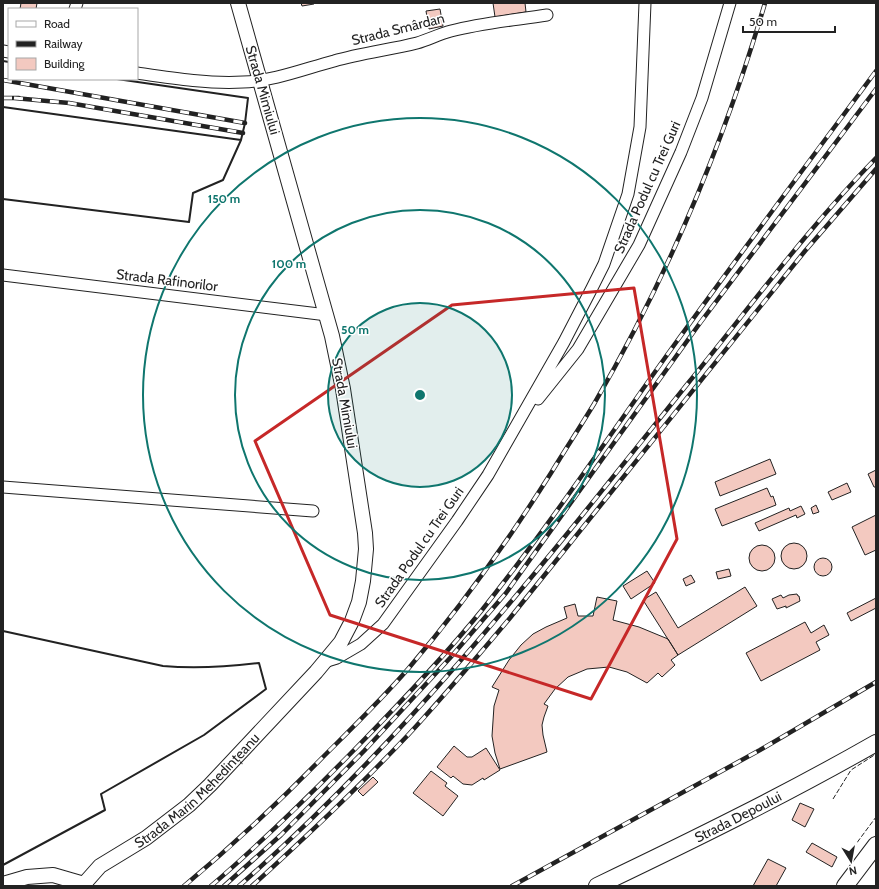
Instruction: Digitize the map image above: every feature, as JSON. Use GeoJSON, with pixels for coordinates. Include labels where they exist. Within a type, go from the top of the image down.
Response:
{"type":"FeatureCollection","features":[{"type":"Feature","properties":{"kind":"main road","name":"Strada Depoului"},"geometry":{"type":"LineString","coordinates":[[597,886],[798,787],[876,743]]}},
{"type":"Feature","properties":{"kind":"main road"},"geometry":{"type":"LineString","coordinates":[[844,886],[876,845]]}},
{"type":"Feature","properties":{"kind":"street","name":"Strada Mimiului"},"geometry":{"type":"LineString","coordinates":[[238,3],[327,315],[343,389],[366,549],[363,581],[359,602],[352,621]]}},
{"type":"Feature","properties":{"kind":"street","name":"Strada Podul cu Trei Guri"},"geometry":{"type":"LineString","coordinates":[[324,662],[337,658],[356,647],[372,635],[383,624],[457,522],[488,476],[579,316],[604,264],[628,194],[640,127],[645,3]]}},
{"type":"Feature","properties":{"kind":"street","name":"Strada Podul cu Trei Guri"},"geometry":{"type":"LineString","coordinates":[[516,426],[578,349],[639,245],[681,152],[702,98],[730,3]]}},
{"type":"Feature","properties":{"kind":"street","name":"Strada Smârdan"},"geometry":{"type":"LineString","coordinates":[[138,73],[212,81],[243,82],[259,80],[291,74],[341,59],[418,43],[468,27],[546,15]]}},
{"type":"Feature","properties":{"kind":"street","name":"Strada Rafinorilor"},"geometry":{"type":"LineString","coordinates":[[3,275],[327,315]]}},
{"type":"Feature","properties":{"kind":"street"},"geometry":{"type":"LineString","coordinates":[[3,487],[312,511]]}},
{"type":"Feature","properties":{"kind":"street","name":"Strada Marin Mehedințeanu"},"geometry":{"type":"LineString","coordinates":[[3,884],[27,877],[53,875],[85,885],[100,866],[146,838],[189,805],[210,785],[324,662],[340,642],[352,621]]}},
{"type":"Feature","properties":{"kind":"highlighted area"},"geometry":{"type":"Polygon","coordinates":[[[634,288],[677,539],[591,699],[330,615],[255,441],[452,305],[634,288]]]}},
{"type":"Feature","properties":{"kind":"building"},"geometry":{"type":"Polygon","coordinates":[[[21,3],[37,3],[36,8],[20,8],[21,3]]]}},
{"type":"Feature","properties":{"kind":"building"},"geometry":{"type":"Polygon","coordinates":[[[301,3],[314,3],[314,4],[302,6],[301,3]]]}},
{"type":"Feature","properties":{"kind":"building"},"geometry":{"type":"Polygon","coordinates":[[[493,3],[525,3],[526,12],[495,17],[493,3]]]}},
{"type":"Feature","properties":{"kind":"building"},"geometry":{"type":"Polygon","coordinates":[[[440,9],[443,26],[429,29],[426,11],[440,9]]]}},
{"type":"Feature","properties":{"kind":"building"},"geometry":{"type":"Polygon","coordinates":[[[770,459],[776,474],[720,496],[715,482],[770,459]]]}},
{"type":"Feature","properties":{"kind":"building"},"geometry":{"type":"Polygon","coordinates":[[[876,470],[876,487],[874,487],[868,474],[876,470]]]}},
{"type":"Feature","properties":{"kind":"building"},"geometry":{"type":"Polygon","coordinates":[[[847,483],[851,492],[832,500],[828,492],[847,483]]]}},
{"type":"Feature","properties":{"kind":"building"},"geometry":{"type":"Polygon","coordinates":[[[767,488],[771,497],[773,496],[776,505],[722,526],[715,509],[767,488]]]}},
{"type":"Feature","properties":{"kind":"building"},"geometry":{"type":"Polygon","coordinates":[[[816,505],[819,512],[813,514],[811,508],[816,505]]]}},
{"type":"Feature","properties":{"kind":"building"},"geometry":{"type":"Polygon","coordinates":[[[801,506],[805,514],[797,518],[796,515],[759,531],[755,523],[789,508],[790,511],[801,506]]]}},
{"type":"Feature","properties":{"kind":"building"},"geometry":{"type":"Polygon","coordinates":[[[876,515],[876,550],[865,555],[852,527],[876,515]]]}},
{"type":"Feature","properties":{"kind":"building"},"geometry":{"type":"Polygon","coordinates":[[[794,543],[803,547],[807,556],[803,565],[794,569],[785,565],[781,556],[785,547],[794,543]]]}},
{"type":"Feature","properties":{"kind":"building"},"geometry":{"type":"Polygon","coordinates":[[[762,545],[771,549],[775,558],[771,567],[762,571],[753,567],[749,558],[753,549],[762,545]]]}},
{"type":"Feature","properties":{"kind":"building"},"geometry":{"type":"Polygon","coordinates":[[[819,558],[827,558],[832,563],[830,574],[827,576],[819,576],[814,571],[814,563],[819,558]]]}},
{"type":"Feature","properties":{"kind":"building"},"geometry":{"type":"Polygon","coordinates":[[[729,569],[731,576],[718,579],[716,572],[729,569]]]}},
{"type":"Feature","properties":{"kind":"building"},"geometry":{"type":"Polygon","coordinates":[[[647,571],[655,583],[631,599],[623,586],[647,571]]]}},
{"type":"Feature","properties":{"kind":"building"},"geometry":{"type":"Polygon","coordinates":[[[691,575],[695,582],[686,586],[683,579],[691,575]]]}},
{"type":"Feature","properties":{"kind":"building"},"geometry":{"type":"Polygon","coordinates":[[[745,587],[757,606],[678,655],[643,600],[656,592],[678,628],[745,587]]]}},
{"type":"Feature","properties":{"kind":"building"},"geometry":{"type":"Polygon","coordinates":[[[797,594],[800,601],[786,608],[786,606],[777,609],[772,599],[781,595],[783,598],[789,595],[797,594]]]}},
{"type":"Feature","properties":{"kind":"building"},"geometry":{"type":"Polygon","coordinates":[[[597,597],[617,601],[613,620],[639,627],[668,639],[678,655],[671,660],[675,665],[662,677],[658,673],[647,683],[627,672],[609,667],[587,669],[568,677],[555,689],[544,704],[548,706],[542,725],[547,752],[500,769],[492,736],[494,706],[499,690],[492,687],[509,660],[521,645],[533,634],[567,618],[564,607],[575,604],[578,616],[593,616],[597,597]]]}},
{"type":"Feature","properties":{"kind":"building"},"geometry":{"type":"Polygon","coordinates":[[[876,598],[876,608],[851,621],[847,613],[876,598]]]}},
{"type":"Feature","properties":{"kind":"building"},"geometry":{"type":"Polygon","coordinates":[[[805,622],[811,633],[824,625],[829,635],[816,642],[820,650],[761,681],[746,653],[805,622]]]}},
{"type":"Feature","properties":{"kind":"building"},"geometry":{"type":"Polygon","coordinates":[[[454,746],[467,757],[472,757],[486,748],[500,770],[484,780],[483,778],[472,785],[463,784],[453,776],[451,778],[437,767],[454,746]]]}},
{"type":"Feature","properties":{"kind":"building"},"geometry":{"type":"Polygon","coordinates":[[[431,771],[447,783],[445,786],[458,796],[443,816],[413,793],[431,771]]]}},
{"type":"Feature","properties":{"kind":"building"},"geometry":{"type":"Polygon","coordinates":[[[373,777],[378,782],[363,796],[358,791],[373,777]]]}},
{"type":"Feature","properties":{"kind":"building"},"geometry":{"type":"Polygon","coordinates":[[[800,803],[814,809],[805,827],[792,820],[800,803]]]}},
{"type":"Feature","properties":{"kind":"building"},"geometry":{"type":"Polygon","coordinates":[[[812,843],[837,857],[832,867],[806,852],[812,843]]]}},
{"type":"Feature","properties":{"kind":"building"},"geometry":{"type":"Polygon","coordinates":[[[768,859],[786,868],[776,886],[753,886],[768,859]]]}},
{"type":"Feature","properties":{"kind":"railway"},"geometry":{"type":"LineString","coordinates":[[184,886],[272,808],[398,681],[428,646],[465,598],[501,549],[535,498],[594,404],[621,356],[669,259],[692,209],[712,158],[749,55],[765,3]]}},
{"type":"Feature","properties":{"kind":"railway"},"geometry":{"type":"LineString","coordinates":[[211,886],[322,783],[421,680],[482,610],[555,513],[697,313],[876,71]]}},
{"type":"Feature","properties":{"kind":"railway"},"geometry":{"type":"LineString","coordinates":[[3,80],[245,123]]}},
{"type":"Feature","properties":{"kind":"railway"},"geometry":{"type":"LineString","coordinates":[[224,886],[281,835],[364,751],[450,658],[506,593],[700,323],[876,89]]}},
{"type":"Feature","properties":{"kind":"railway"},"geometry":{"type":"LineString","coordinates":[[3,98],[19,98]]}},
{"type":"Feature","properties":{"kind":"railway"},"geometry":{"type":"LineString","coordinates":[[14,98],[69,103],[243,133]]}},
{"type":"Feature","properties":{"kind":"railway"},"geometry":{"type":"LineString","coordinates":[[239,886],[301,829],[361,769],[475,644],[583,514],[803,240],[876,158]]}},
{"type":"Feature","properties":{"kind":"railway"},"geometry":{"type":"LineString","coordinates":[[252,886],[371,773],[448,691],[510,618],[805,251],[876,169]]}},
{"type":"Feature","properties":{"kind":"railway"},"geometry":{"type":"LineString","coordinates":[[512,886],[760,750],[876,682]]}},
{"type":"Feature","properties":{"kind":"fence"},"geometry":{"type":"LineString","coordinates":[[833,799],[851,770],[876,754]]}},
{"type":"Feature","properties":{"kind":"fence"},"geometry":{"type":"LineString","coordinates":[[853,848],[876,817]]}},
{"type":"Feature","properties":{"kind":"wall"},"geometry":{"type":"LineString","coordinates":[[3,61],[8,62]]}},
{"type":"Feature","properties":{"kind":"wall"},"geometry":{"type":"LineString","coordinates":[[124,80],[248,98],[241,140]]}},
{"type":"Feature","properties":{"kind":"wall"},"geometry":{"type":"LineString","coordinates":[[3,107],[241,140],[223,180],[193,193],[189,222],[3,199]]}},
{"type":"Feature","properties":{"kind":"wall"},"geometry":{"type":"LineString","coordinates":[[3,631],[163,666],[211,667],[259,663],[266,689],[204,735],[101,794],[105,810],[3,865]]}}]}
